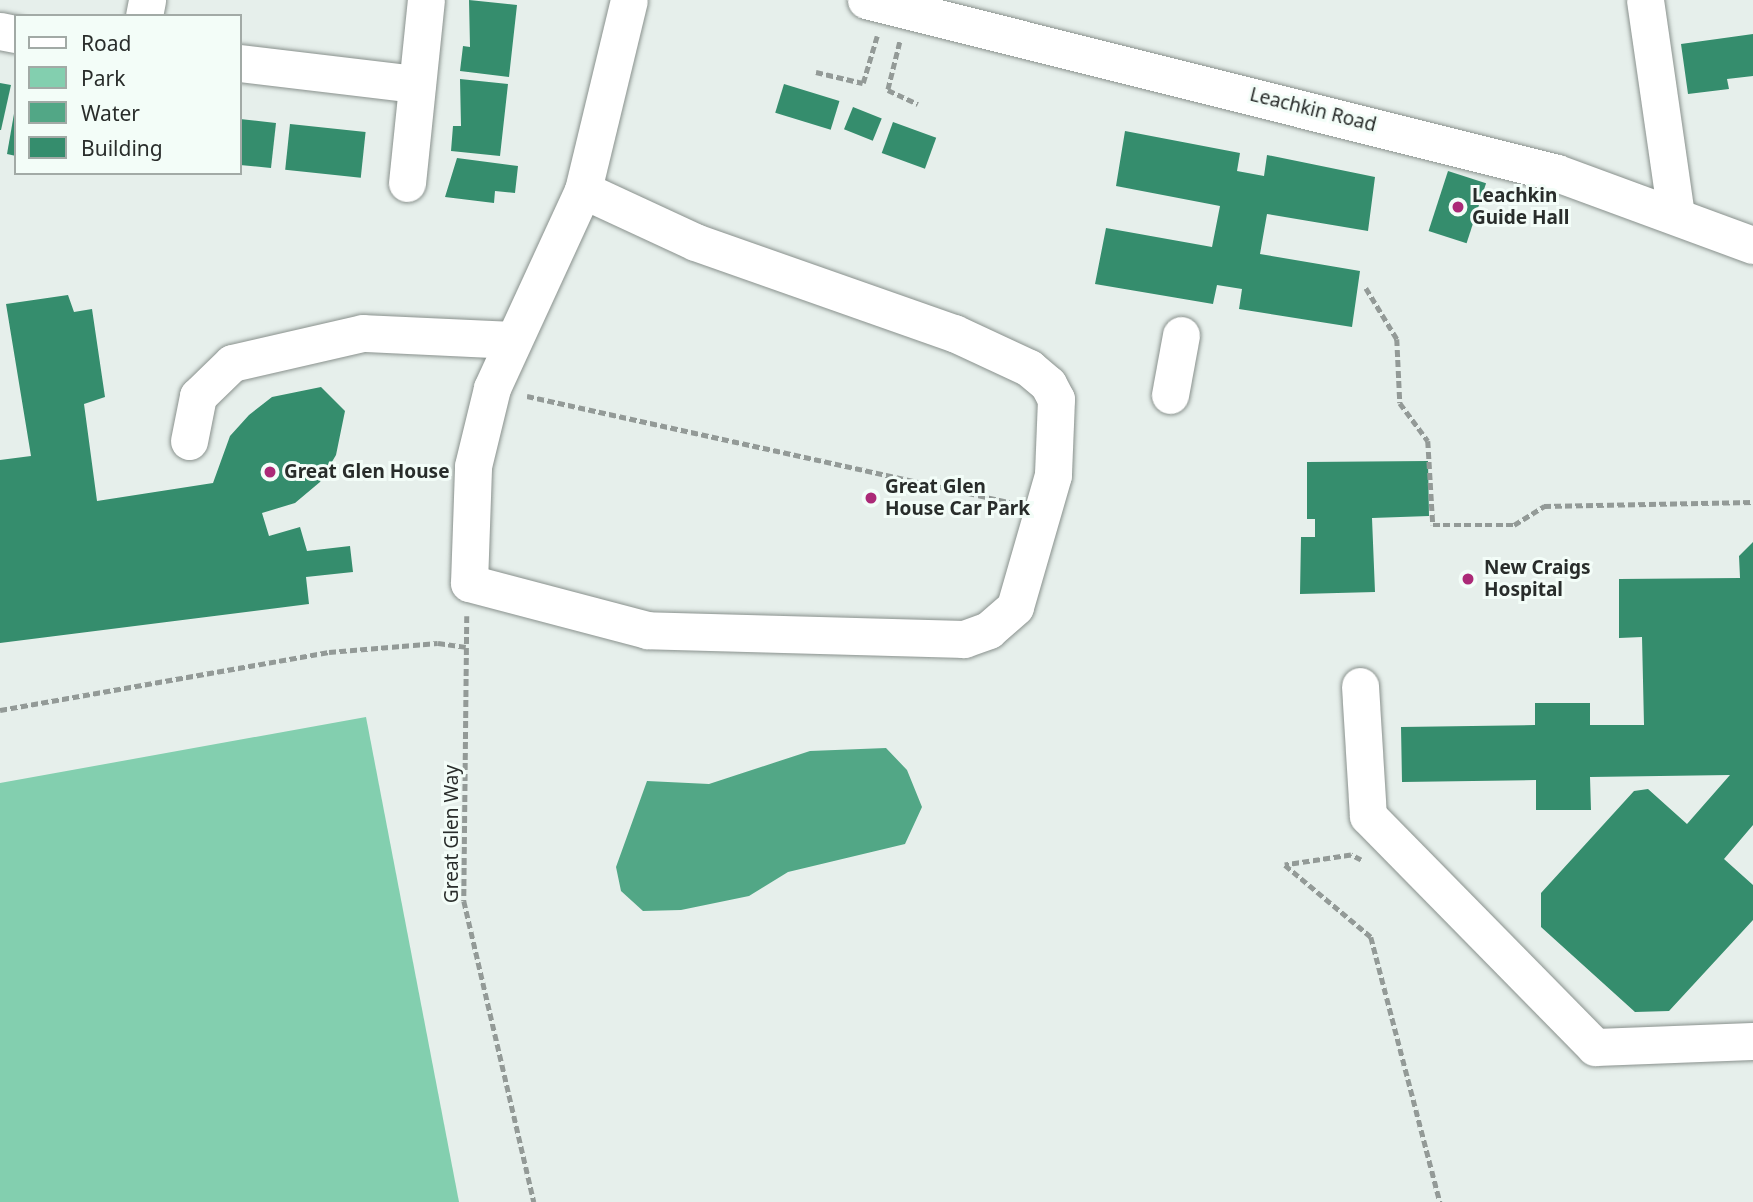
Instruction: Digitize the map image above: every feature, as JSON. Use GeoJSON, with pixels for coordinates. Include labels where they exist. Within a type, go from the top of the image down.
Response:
{"type":"FeatureCollection","features":[{"type":"Feature","properties":{"kind":"street"},"geometry":{"type":"LineString","coordinates":[[407,183],[426,0]]}},
{"type":"Feature","properties":{"kind":"street"},"geometry":{"type":"LineString","coordinates":[[583,190],[695,242],[954,333],[1029,368],[1056,399],[1045,510],[1016,607],[989,630],[964,639],[647,630],[469,583],[473,466],[492,388],[511,341],[583,190],[629,0]]}},
{"type":"Feature","properties":{"kind":"street"},"geometry":{"type":"LineString","coordinates":[[1645,0],[1676,214]]}},
{"type":"Feature","properties":{"kind":"street","name":"Leachkin Road"},"geometry":{"type":"LineString","coordinates":[[886,5],[1557,173],[1676,214],[1753,245]]}},
{"type":"Feature","properties":{"kind":"street"},"geometry":{"type":"LineString","coordinates":[[242,63],[417,85]]}},
{"type":"Feature","properties":{"kind":"street"},"geometry":{"type":"LineString","coordinates":[[189,441],[198,396],[232,363],[363,333],[511,341]]}},
{"type":"Feature","properties":{"kind":"street"},"geometry":{"type":"LineString","coordinates":[[1170,394],[1181,335]]}},
{"type":"Feature","properties":{"kind":"street"},"geometry":{"type":"LineString","coordinates":[[1360,686],[1368,816],[1595,1047],[1753,1041]]}},
{"type":"Feature","properties":{"kind":"path"},"geometry":{"type":"LineString","coordinates":[[816,72],[863,83],[886,5]]}},
{"type":"Feature","properties":{"kind":"path"},"geometry":{"type":"LineString","coordinates":[[886,5],[888,90],[918,104]]}},
{"type":"Feature","properties":{"kind":"path"},"geometry":{"type":"LineString","coordinates":[[1366,288],[1396,340],[1400,403],[1428,440],[1433,525],[1514,524],[1544,506],[1753,502]]}},
{"type":"Feature","properties":{"kind":"path"},"geometry":{"type":"LineString","coordinates":[[492,388],[1045,510]]}},
{"type":"Feature","properties":{"kind":"path","name":"Great Glen Way"},"geometry":{"type":"LineString","coordinates":[[469,583],[464,901],[534,1202]]}},
{"type":"Feature","properties":{"kind":"path"},"geometry":{"type":"LineString","coordinates":[[0,710],[329,652],[438,643],[466,647]]}},
{"type":"Feature","properties":{"kind":"path"},"geometry":{"type":"LineString","coordinates":[[1372,866],[1351,855],[1285,865],[1371,937],[1440,1202]]}},
{"type":"Feature","properties":{"kind":"green space"},"geometry":{"type":"Polygon","coordinates":[[[366,717],[459,1202],[0,1202],[0,783],[366,717]]]}},
{"type":"Feature","properties":{"kind":"water"},"geometry":{"type":"Polygon","coordinates":[[[886,748],[907,770],[922,807],[905,844],[788,872],[749,896],[681,910],[643,911],[621,891],[616,867],[647,781],[709,784],[810,751],[886,748]]]}},
{"type":"Feature","properties":{"kind":"building"},"geometry":{"type":"Polygon","coordinates":[[[469,0],[517,5],[509,77],[460,71],[463,46],[470,47],[469,0]]]}},
{"type":"Feature","properties":{"kind":"building"},"geometry":{"type":"Polygon","coordinates":[[[1753,34],[1753,76],[1727,79],[1729,89],[1688,94],[1681,44],[1753,34]]]}},
{"type":"Feature","properties":{"kind":"building"},"geometry":{"type":"Polygon","coordinates":[[[460,79],[508,84],[500,156],[451,151],[453,126],[461,126],[460,79]]]}},
{"type":"Feature","properties":{"kind":"building"},"geometry":{"type":"Polygon","coordinates":[[[0,83],[11,85],[1,130],[0,130],[0,83]]]}},
{"type":"Feature","properties":{"kind":"building"},"geometry":{"type":"Polygon","coordinates":[[[784,84],[839,101],[831,130],[775,113],[784,84]]]}},
{"type":"Feature","properties":{"kind":"building"},"geometry":{"type":"Polygon","coordinates":[[[853,107],[882,119],[873,141],[844,129],[853,107]]]}},
{"type":"Feature","properties":{"kind":"building"},"geometry":{"type":"Polygon","coordinates":[[[14,114],[14,156],[7,154],[14,114]]]}},
{"type":"Feature","properties":{"kind":"building"},"geometry":{"type":"Polygon","coordinates":[[[242,119],[276,123],[271,168],[242,165],[242,119]]]}},
{"type":"Feature","properties":{"kind":"building"},"geometry":{"type":"Polygon","coordinates":[[[893,122],[936,138],[925,169],[882,153],[893,122]]]}},
{"type":"Feature","properties":{"kind":"building"},"geometry":{"type":"Polygon","coordinates":[[[290,124],[366,132],[361,178],[285,170],[290,124]]]}},
{"type":"Feature","properties":{"kind":"building"},"geometry":{"type":"Polygon","coordinates":[[[1125,131],[1240,153],[1237,171],[1264,176],[1267,155],[1375,177],[1368,231],[1267,214],[1260,254],[1360,271],[1352,327],[1239,309],[1242,289],[1217,285],[1213,304],[1095,284],[1106,228],[1212,247],[1220,206],[1116,186],[1125,131]]]}},
{"type":"Feature","properties":{"kind":"building"},"geometry":{"type":"Polygon","coordinates":[[[457,158],[518,166],[515,193],[495,191],[494,203],[445,197],[457,158]]]}},
{"type":"Feature","properties":{"kind":"building","name":"Leachkin Guide Hall"},"geometry":{"type":"Polygon","coordinates":[[[1448,171],[1486,183],[1467,243],[1429,231],[1448,171]]]}},
{"type":"Feature","properties":{"kind":"building","name":"Great Glen House"},"geometry":{"type":"Polygon","coordinates":[[[68,295],[74,312],[92,309],[105,397],[84,404],[97,501],[213,483],[230,436],[249,415],[272,397],[321,387],[345,411],[336,455],[320,482],[295,503],[262,513],[269,536],[300,527],[307,551],[350,546],[353,572],[306,577],[309,604],[0,643],[0,460],[31,456],[6,304],[68,295]]]}},
{"type":"Feature","properties":{"kind":"building"},"geometry":{"type":"Polygon","coordinates":[[[1428,461],[1429,516],[1372,518],[1375,592],[1300,594],[1301,537],[1315,537],[1315,519],[1307,519],[1307,462],[1428,461]]]}},
{"type":"Feature","properties":{"kind":"building"},"geometry":{"type":"Polygon","coordinates":[[[1753,542],[1753,825],[1724,859],[1753,885],[1753,920],[1669,1011],[1635,1012],[1541,927],[1541,893],[1634,791],[1648,789],[1687,824],[1730,775],[1590,777],[1591,810],[1536,810],[1536,780],[1402,782],[1401,727],[1535,725],[1535,703],[1590,703],[1590,725],[1644,725],[1642,637],[1619,638],[1619,579],[1740,578],[1739,556],[1753,542]]]}},
{"type":"Feature","properties":{"kind":"place","name":"Leachkin Guide Hall"},"geometry":{"type":"Point","coordinates":[1458,207]}},
{"type":"Feature","properties":{"kind":"place","name":"Great Glen House"},"geometry":{"type":"Point","coordinates":[270,472]}},
{"type":"Feature","properties":{"kind":"place","name":"Great Glen House Car Park"},"geometry":{"type":"Point","coordinates":[871,498]}},
{"type":"Feature","properties":{"kind":"place","name":"New Craigs Hospital"},"geometry":{"type":"Point","coordinates":[1468,579]}}]}
